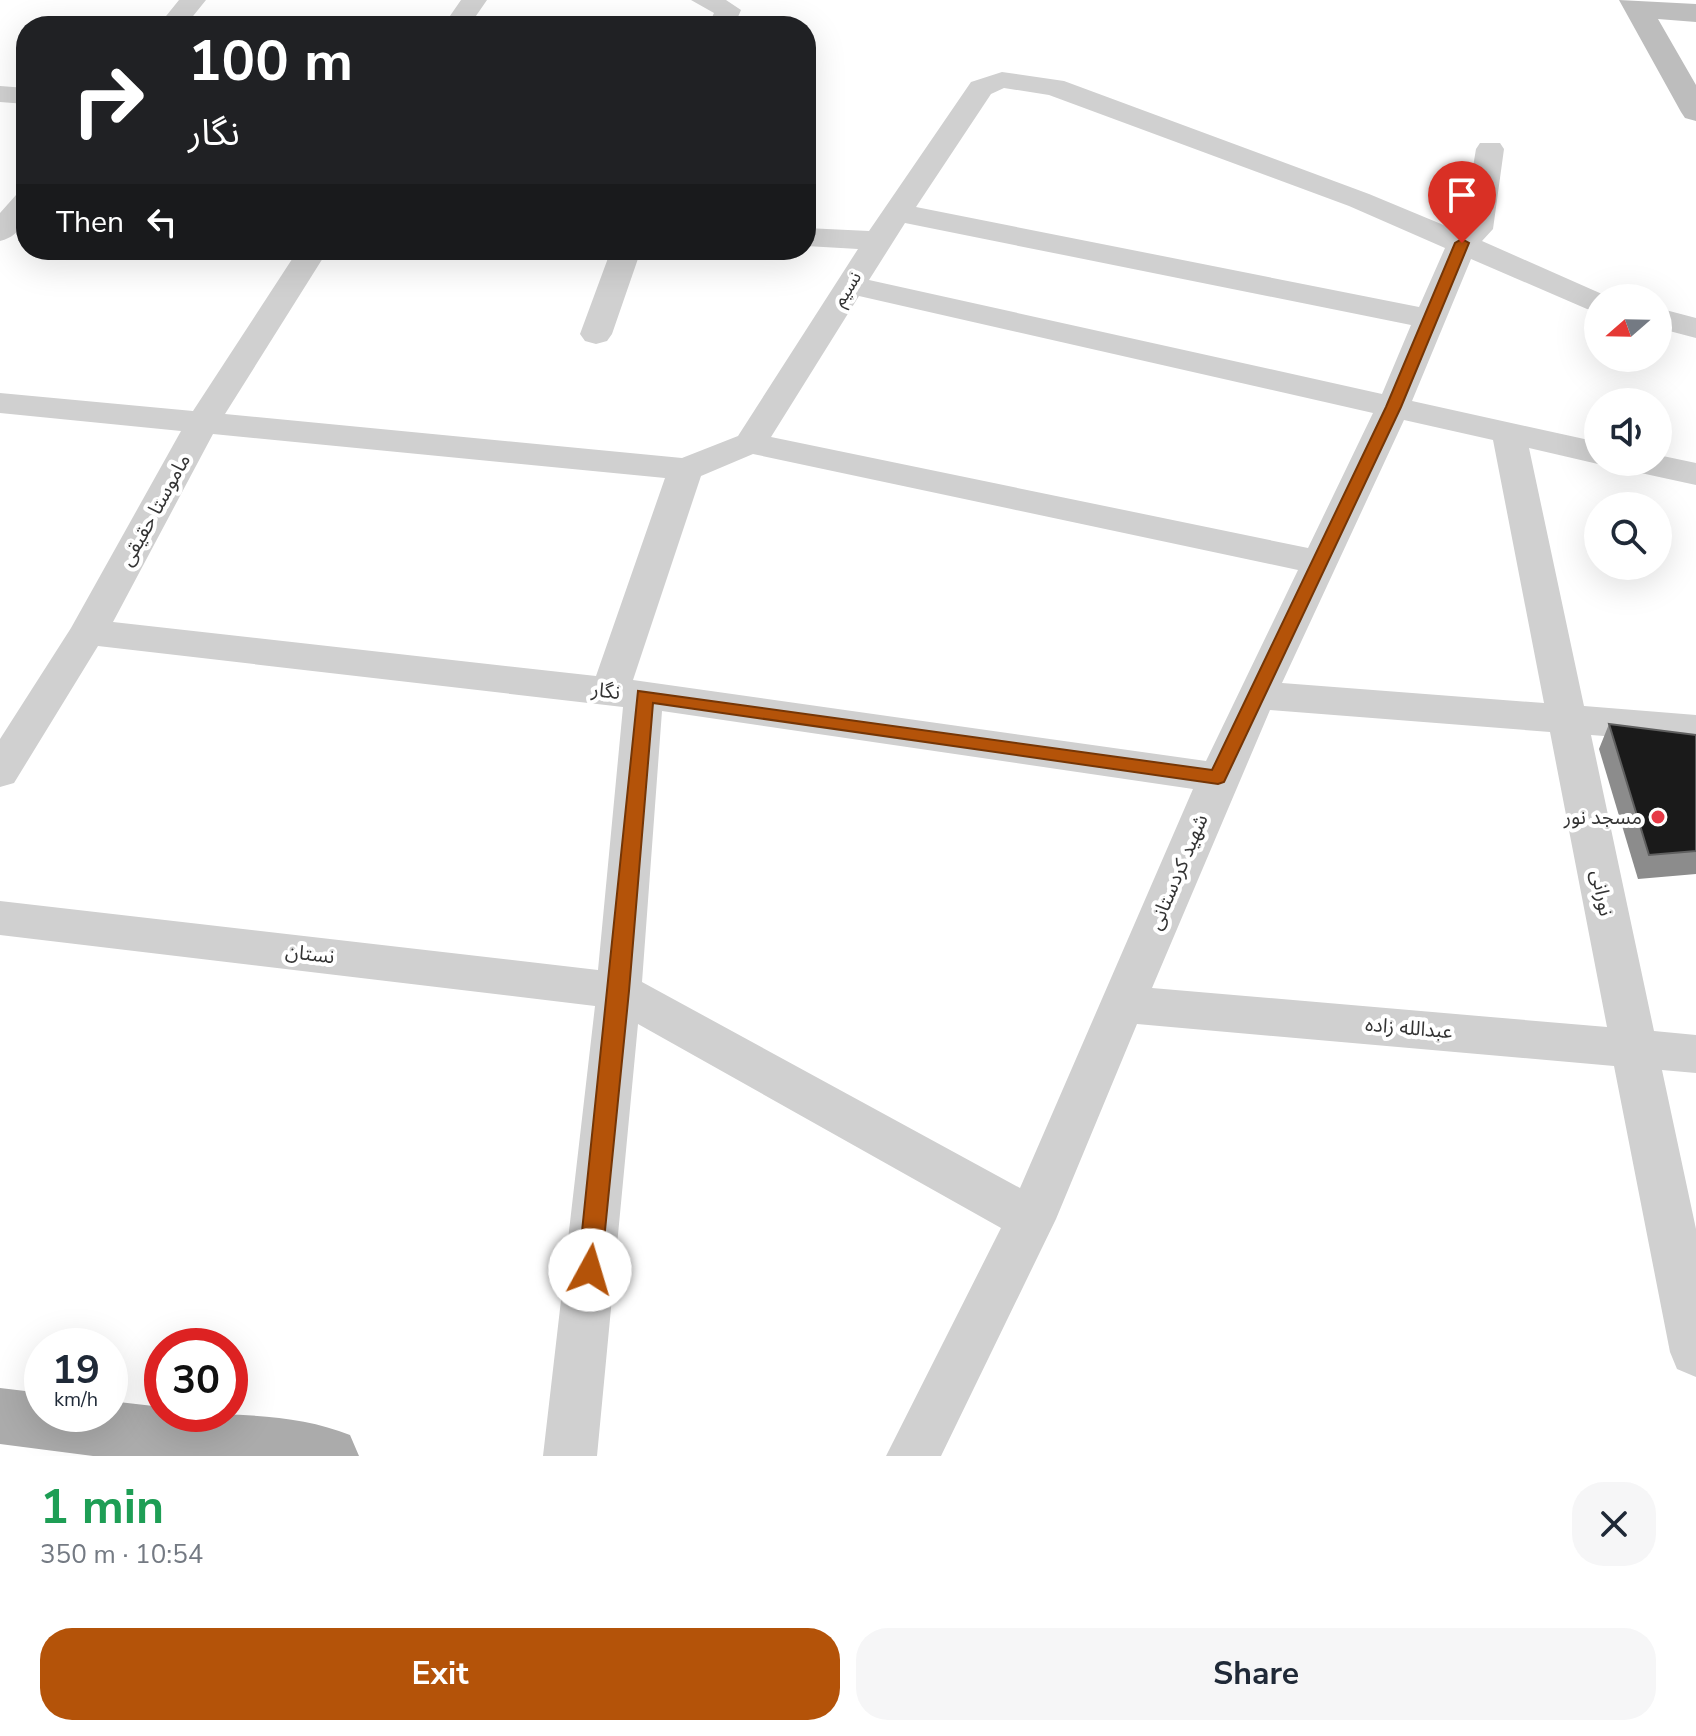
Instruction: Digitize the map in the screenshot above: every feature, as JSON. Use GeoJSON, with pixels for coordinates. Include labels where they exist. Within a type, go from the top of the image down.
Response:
{"type":"FeatureCollection","features":[{"type":"Feature","properties":{"kind":"main road"},"geometry":{"type":"LineString","coordinates":[[0,1416],[329,1456]]}},
{"type":"Feature","properties":{"kind":"street"},"geometry":{"type":"LineString","coordinates":[[179,16],[193,0]]}},
{"type":"Feature","properties":{"kind":"street"},"geometry":{"type":"LineString","coordinates":[[704,0],[728,10],[725,16]]}},
{"type":"Feature","properties":{"kind":"street"},"geometry":{"type":"LineString","coordinates":[[1642,15],[1690,20]]}},
{"type":"Feature","properties":{"kind":"street"},"geometry":{"type":"LineString","coordinates":[[1642,15],[1696,112]]}},
{"type":"Feature","properties":{"kind":"street","name":"نسیم"},"geometry":{"type":"LineString","coordinates":[[750,443],[897,212],[981,88],[988,83],[1019,80],[1054,87],[1359,200],[1462,243]]}},
{"type":"Feature","properties":{"kind":"street","name":"شهید کردستانی"},"geometry":{"type":"LineString","coordinates":[[913,1456],[1031,1219],[1218,778],[1393,407],[1462,243],[1478,229],[1490,149]]}},
{"type":"Feature","properties":{"kind":"street"},"geometry":{"type":"LineString","coordinates":[[897,212],[1429,319]]}},
{"type":"Feature","properties":{"kind":"street"},"geometry":{"type":"LineString","coordinates":[[0,232],[16,213]]}},
{"type":"Feature","properties":{"kind":"street"},"geometry":{"type":"LineString","coordinates":[[816,238],[878,241]]}},
{"type":"Feature","properties":{"kind":"street"},"geometry":{"type":"LineString","coordinates":[[1462,243],[1584,296]]}},
{"type":"Feature","properties":{"kind":"street","name":"ماموستا حقیقی"},"geometry":{"type":"LineString","coordinates":[[0,772],[88,632],[204,420],[307,260]]}},
{"type":"Feature","properties":{"kind":"street"},"geometry":{"type":"LineString","coordinates":[[596,334],[622,260]]}},
{"type":"Feature","properties":{"kind":"street"},"geometry":{"type":"LineString","coordinates":[[850,285],[1584,450]]}},
{"type":"Feature","properties":{"kind":"street"},"geometry":{"type":"LineString","coordinates":[[1672,322],[1696,328]]}},
{"type":"Feature","properties":{"kind":"street"},"geometry":{"type":"LineString","coordinates":[[0,403],[204,420],[686,469],[750,443],[1320,563]]}},
{"type":"Feature","properties":{"kind":"street","name":"نورانی"},"geometry":{"type":"LineString","coordinates":[[1509,433],[1696,1352]]}},
{"type":"Feature","properties":{"kind":"street"},"geometry":{"type":"LineString","coordinates":[[570,1456],[619,991],[627,693],[686,469]]}},
{"type":"Feature","properties":{"kind":"street"},"geometry":{"type":"LineString","coordinates":[[1672,469],[1696,474]]}},
{"type":"Feature","properties":{"kind":"street","name":"نگار"},"geometry":{"type":"LineString","coordinates":[[88,632],[627,693],[1218,778]]}},
{"type":"Feature","properties":{"kind":"street"},"geometry":{"type":"LineString","coordinates":[[1257,695],[1696,729]]}},
{"type":"Feature","properties":{"kind":"street","name":"نستان"},"geometry":{"type":"LineString","coordinates":[[0,918],[619,991]]}},
{"type":"Feature","properties":{"kind":"street"},"geometry":{"type":"LineString","coordinates":[[619,991],[1031,1219]]}},
{"type":"Feature","properties":{"kind":"street","name":"عبدالله زاده"},"geometry":{"type":"LineString","coordinates":[[1122,1004],[1696,1054]]}},
{"type":"Feature","properties":{"kind":"building","name":"مسجد نور"},"geometry":{"type":"Polygon","coordinates":[[[1609,724],[1696,735],[1696,851],[1649,855],[1609,724]]]}},
{"type":"Feature","properties":{"kind":"place","name":"مسجد نور"},"geometry":{"type":"Point","coordinates":[1658,817]}},
{"type":"Feature","properties":{"kind":"route"},"geometry":{"type":"LineString","coordinates":[[590,1270],[619,991],[644,695],[1218,778],[1393,407],[1462,243]]}}]}
